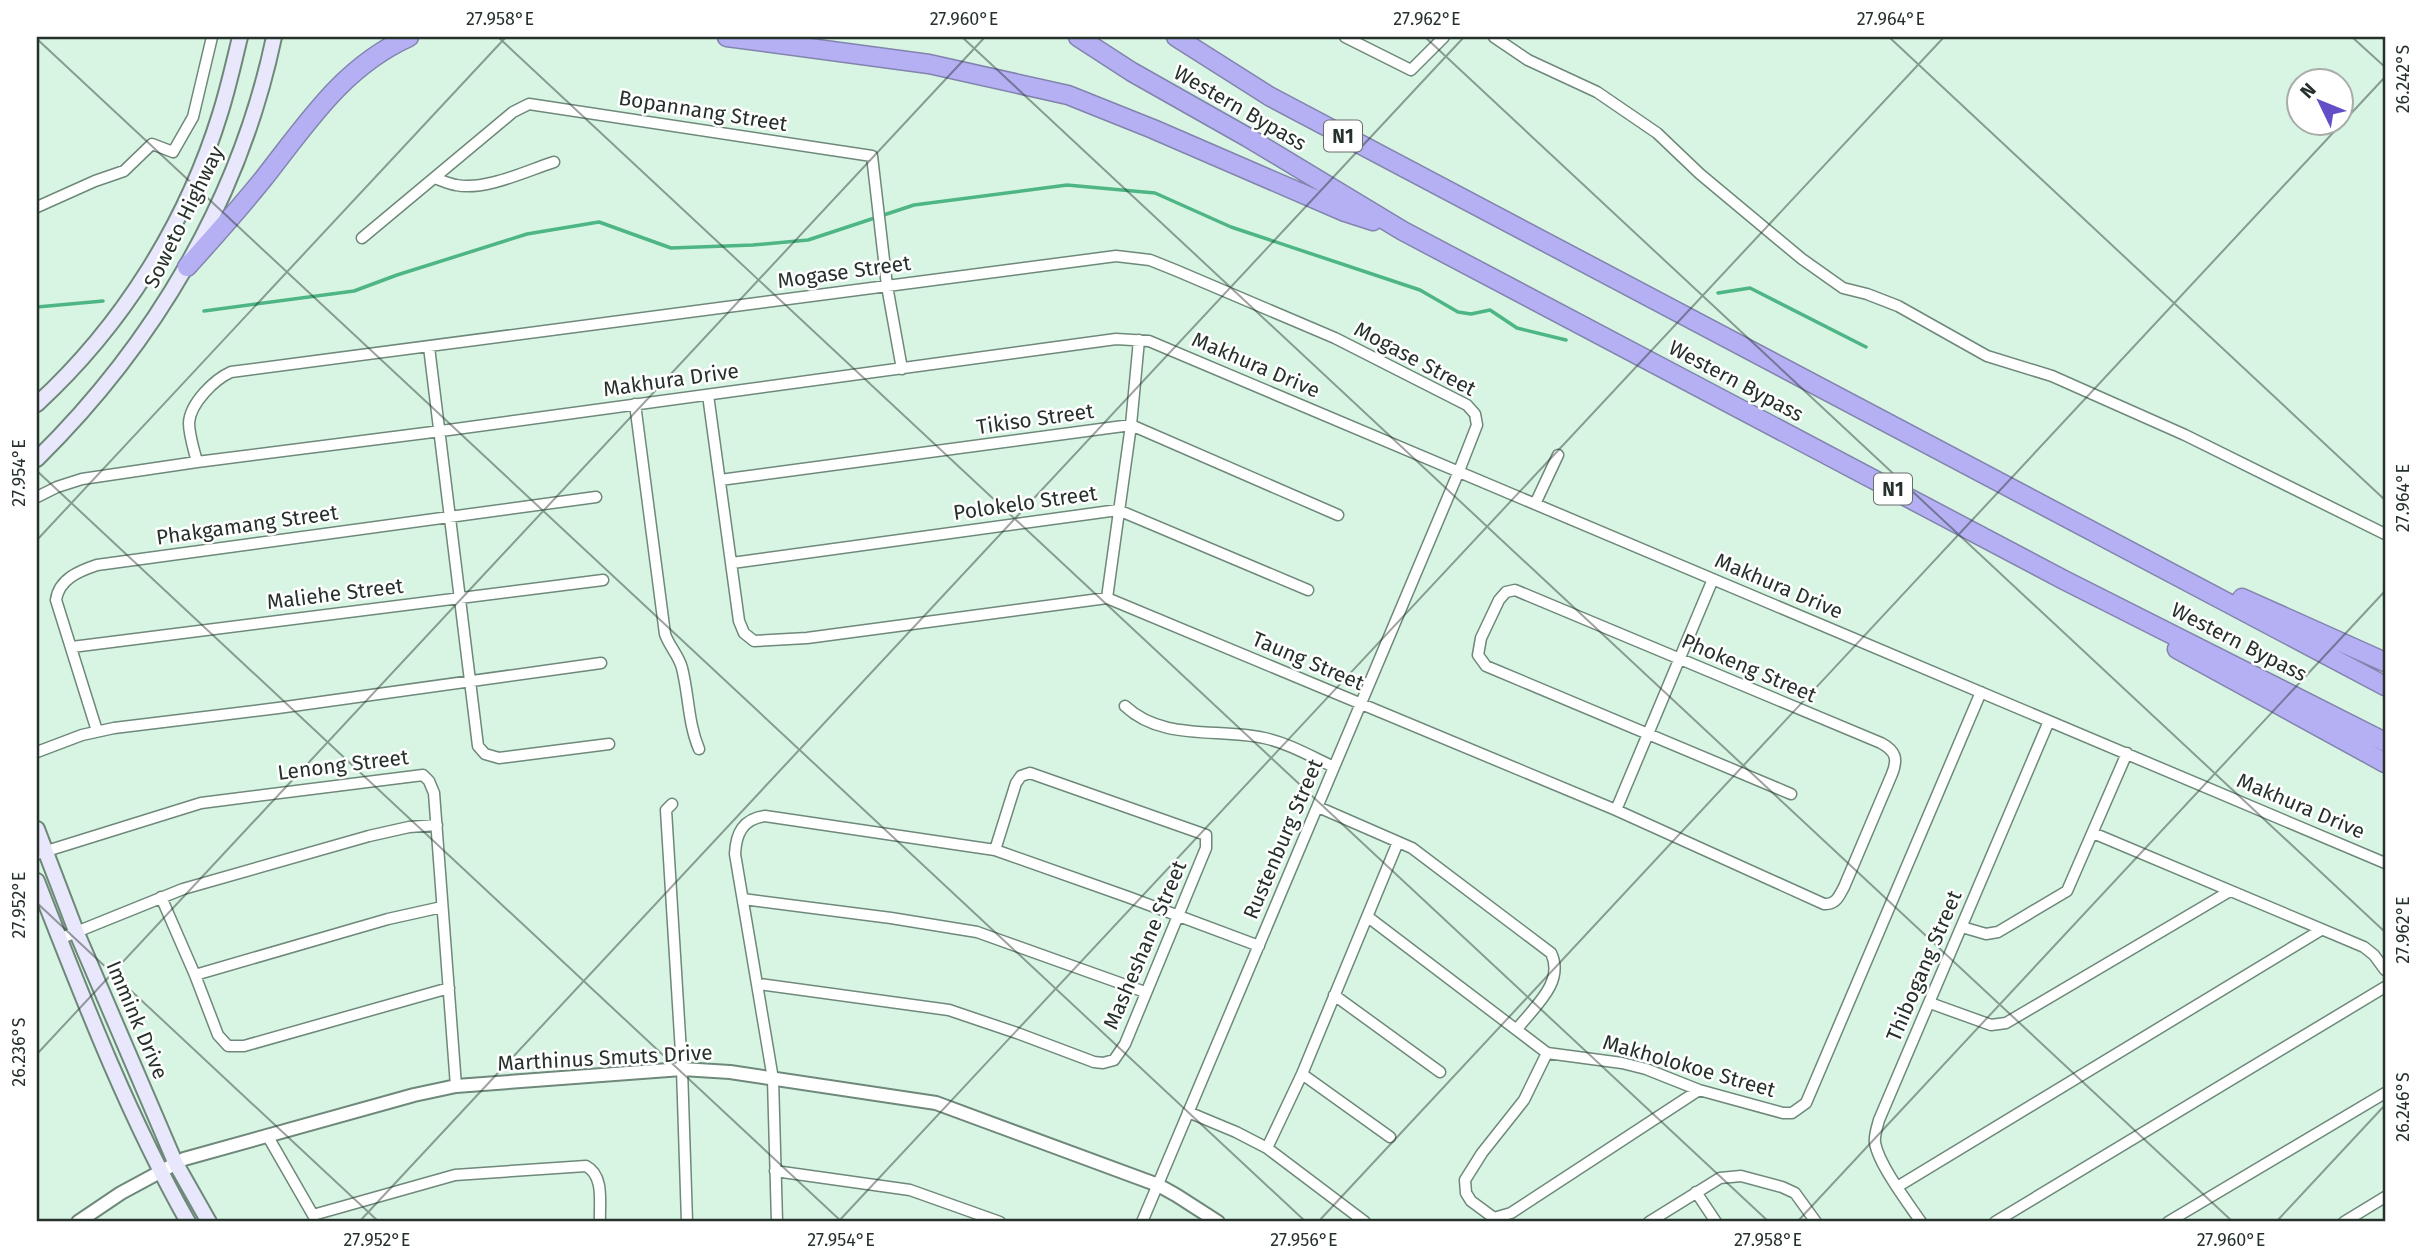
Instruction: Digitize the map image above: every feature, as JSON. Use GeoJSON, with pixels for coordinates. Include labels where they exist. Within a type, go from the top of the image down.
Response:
{"type":"FeatureCollection","features":[{"type":"Feature","properties":{"kind":"highway"},"geometry":{"type":"LineString","coordinates":[[187,267],[262,181],[332,92],[370,58],[409,37]]}},
{"type":"Feature","properties":{"kind":"highway"},"geometry":{"type":"LineString","coordinates":[[727,37],[929,64],[1068,95],[1153,128],[1345,212],[1403,231]]}},
{"type":"Feature","properties":{"kind":"highway","name":"Western Bypass"},"geometry":{"type":"LineString","coordinates":[[1078,37],[1132,72],[1247,137],[1403,231],[2064,579],[2385,743]]}},
{"type":"Feature","properties":{"kind":"highway","name":"Western Bypass"},"geometry":{"type":"LineString","coordinates":[[1176,37],[1269,96],[2385,686]]}},
{"type":"Feature","properties":{"kind":"highway"},"geometry":{"type":"LineString","coordinates":[[2102,535],[2385,662]]}},
{"type":"Feature","properties":{"kind":"highway"},"geometry":{"type":"LineString","coordinates":[[2064,579],[2151,635],[2385,763]]}},
{"type":"Feature","properties":{"kind":"main road","name":"Soweto Highway"},"geometry":{"type":"LineString","coordinates":[[37,404],[78,364],[109,327],[135,292],[161,247],[205,158],[240,37]]}},
{"type":"Feature","properties":{"kind":"main road","name":"Soweto Highway"},"geometry":{"type":"LineString","coordinates":[[37,459],[83,411],[138,343],[187,267],[224,194],[248,133],[274,37]]}},
{"type":"Feature","properties":{"kind":"main road","name":"Immink Drive"},"geometry":{"type":"LineString","coordinates":[[37,830],[41,853],[175,1163],[209,1222]]}},
{"type":"Feature","properties":{"kind":"main road","name":"Immink Drive"},"geometry":{"type":"LineString","coordinates":[[37,881],[59,939],[160,1171],[188,1222]]}},
{"type":"Feature","properties":{"kind":"street"},"geometry":{"type":"LineString","coordinates":[[37,207],[124,171],[152,145],[173,152],[193,117],[212,37]]}},
{"type":"Feature","properties":{"kind":"street"},"geometry":{"type":"LineString","coordinates":[[1345,37],[1411,70],[1444,37]]}},
{"type":"Feature","properties":{"kind":"street"},"geometry":{"type":"LineString","coordinates":[[1494,37],[1528,60],[1597,92],[1657,133],[1700,174],[1802,259],[1843,288],[1867,293],[1898,306],[1987,356],[2052,376],[2185,435],[2385,534]]}},
{"type":"Feature","properties":{"kind":"street","name":"Bopannang Street"},"geometry":{"type":"LineString","coordinates":[[362,238],[513,112],[529,104],[872,156],[887,286],[902,369]]}},
{"type":"Feature","properties":{"kind":"street"},"geometry":{"type":"LineString","coordinates":[[434,178],[457,185],[472,186],[554,162]]}},
{"type":"Feature","properties":{"kind":"street","name":"Mogase Street"},"geometry":{"type":"LineString","coordinates":[[197,462],[189,419],[200,399],[224,375],[1116,256],[1150,260],[1335,338],[1467,405],[1475,414],[1477,425],[1459,471]]}},
{"type":"Feature","properties":{"kind":"street","name":"Makhura Drive"},"geometry":{"type":"LineString","coordinates":[[37,497],[69,482],[197,462],[1116,340],[1139,340],[1166,347],[2385,863]]}},
{"type":"Feature","properties":{"kind":"street"},"geometry":{"type":"LineString","coordinates":[[708,395],[739,621],[750,639],[764,642],[807,638],[1107,598],[1139,340]]}},
{"type":"Feature","properties":{"kind":"street"},"geometry":{"type":"LineString","coordinates":[[429,347],[478,746],[491,757],[499,758],[609,744]]}},
{"type":"Feature","properties":{"kind":"street"},"geometry":{"type":"LineString","coordinates":[[635,404],[665,634],[680,663],[692,733],[699,749]]}},
{"type":"Feature","properties":{"kind":"street"},"geometry":{"type":"LineString","coordinates":[[1130,425],[1338,515]]}},
{"type":"Feature","properties":{"kind":"street","name":"Tikiso Street"},"geometry":{"type":"LineString","coordinates":[[720,480],[1130,425]]}},
{"type":"Feature","properties":{"kind":"street"},"geometry":{"type":"LineString","coordinates":[[1535,504],[1558,455]]}},
{"type":"Feature","properties":{"kind":"street","name":"Rustenburg Street"},"geometry":{"type":"LineString","coordinates":[[1142,1222],[1459,471]]}},
{"type":"Feature","properties":{"kind":"street","name":"Phakgamang Street"},"geometry":{"type":"LineString","coordinates":[[97,731],[59,614],[57,593],[64,582],[88,568],[596,498]]}},
{"type":"Feature","properties":{"kind":"street","name":"Polokelo Street"},"geometry":{"type":"LineString","coordinates":[[732,563],[1118,510],[1308,590]]}},
{"type":"Feature","properties":{"kind":"street"},"geometry":{"type":"LineString","coordinates":[[1615,810],[1713,579]]}},
{"type":"Feature","properties":{"kind":"street","name":"Maliehe Street"},"geometry":{"type":"LineString","coordinates":[[72,648],[603,580]]}},
{"type":"Feature","properties":{"kind":"street","name":"Phokeng Street"},"geometry":{"type":"LineString","coordinates":[[1647,736],[1486,666],[1479,655],[1481,638],[1500,598],[1508,591],[1514,590],[1881,743],[1894,753],[1896,763],[1892,774],[1844,887],[1835,901],[1825,904]]}},
{"type":"Feature","properties":{"kind":"street","name":"Taung Street"},"geometry":{"type":"LineString","coordinates":[[1107,598],[1615,810],[1825,904]]}},
{"type":"Feature","properties":{"kind":"street"},"geometry":{"type":"LineString","coordinates":[[37,752],[97,731],[601,663]]}},
{"type":"Feature","properties":{"kind":"street","name":"Makholokoe Street"},"geometry":{"type":"LineString","coordinates":[[1547,1053],[1646,1069],[1699,1090],[1783,1113],[1792,1113],[1806,1103],[1981,692]]}},
{"type":"Feature","properties":{"kind":"street"},"geometry":{"type":"LineString","coordinates":[[1125,706],[1138,718],[1152,724],[1182,730],[1262,738],[1334,766]]}},
{"type":"Feature","properties":{"kind":"street","name":"Thibogang Street"},"geometry":{"type":"LineString","coordinates":[[1921,1222],[1897,1187],[1877,1149],[1875,1133],[2049,721]]}},
{"type":"Feature","properties":{"kind":"street"},"geometry":{"type":"LineString","coordinates":[[1647,736],[1791,794]]}},
{"type":"Feature","properties":{"kind":"street"},"geometry":{"type":"LineString","coordinates":[[1962,927],[1986,934],[1998,932],[2061,896],[2071,885],[2127,754]]}},
{"type":"Feature","properties":{"kind":"street","name":"Lenong Street"},"geometry":{"type":"LineString","coordinates":[[41,853],[201,803],[418,774],[426,778],[433,787],[437,825],[456,1086]]}},
{"type":"Feature","properties":{"kind":"street","name":"Masheshane Street"},"geometry":{"type":"LineString","coordinates":[[759,984],[949,1010],[1017,1032],[1094,1062],[1114,1060],[1119,1055],[1207,843],[1203,834],[1037,774],[1025,774],[1016,783],[995,850]]}},
{"type":"Feature","properties":{"kind":"street"},"geometry":{"type":"LineString","coordinates":[[672,804],[666,810],[682,1069],[687,1222]]}},
{"type":"Feature","properties":{"kind":"street"},"geometry":{"type":"LineString","coordinates":[[1318,807],[1422,855],[1551,953],[1556,967],[1552,983],[1517,1029]]}},
{"type":"Feature","properties":{"kind":"street"},"geometry":{"type":"LineString","coordinates":[[777,1222],[773,1079],[735,854],[737,837],[748,821],[765,816],[995,850],[1259,946]]}},
{"type":"Feature","properties":{"kind":"street"},"geometry":{"type":"LineString","coordinates":[[59,939],[161,897],[369,836],[409,827],[437,825]]}},
{"type":"Feature","properties":{"kind":"street"},"geometry":{"type":"LineString","coordinates":[[2093,834],[2369,950],[2385,970]]}},
{"type":"Feature","properties":{"kind":"street"},"geometry":{"type":"LineString","coordinates":[[1267,1148],[1302,1074],[1398,842]]}},
{"type":"Feature","properties":{"kind":"street"},"geometry":{"type":"LineString","coordinates":[[1930,1003],[1991,1026],[2006,1023],[2230,891]]}},
{"type":"Feature","properties":{"kind":"street"},"geometry":{"type":"LineString","coordinates":[[161,897],[218,1035],[228,1046],[244,1046],[449,988]]}},
{"type":"Feature","properties":{"kind":"street"},"geometry":{"type":"LineString","coordinates":[[743,898],[976,932],[1145,992]]}},
{"type":"Feature","properties":{"kind":"street"},"geometry":{"type":"LineString","coordinates":[[195,975],[388,919],[442,907]]}},
{"type":"Feature","properties":{"kind":"street"},"geometry":{"type":"LineString","coordinates":[[1368,917],[1547,1053],[1524,1100],[1482,1153],[1465,1180],[1466,1193],[1471,1200],[1494,1218],[1511,1213],[1699,1090]]}},
{"type":"Feature","properties":{"kind":"street"},"geometry":{"type":"LineString","coordinates":[[1897,1187],[2321,930]]}},
{"type":"Feature","properties":{"kind":"street"},"geometry":{"type":"LineString","coordinates":[[1995,1222],[2385,988]]}},
{"type":"Feature","properties":{"kind":"street"},"geometry":{"type":"LineString","coordinates":[[1334,996],[1440,1072]]}},
{"type":"Feature","properties":{"kind":"street","name":"Marthinus Smuts Drive"},"geometry":{"type":"LineString","coordinates":[[80,1222],[121,1193],[194,1155],[414,1095],[456,1086],[682,1069],[720,1071],[936,1103],[1158,1185],[1218,1222]]}},
{"type":"Feature","properties":{"kind":"street"},"geometry":{"type":"LineString","coordinates":[[1302,1074],[1390,1137]]}},
{"type":"Feature","properties":{"kind":"street"},"geometry":{"type":"LineString","coordinates":[[2168,1222],[2385,1093]]}},
{"type":"Feature","properties":{"kind":"street"},"geometry":{"type":"LineString","coordinates":[[1188,1112],[1267,1148],[1365,1222]]}},
{"type":"Feature","properties":{"kind":"street"},"geometry":{"type":"LineString","coordinates":[[267,1135],[315,1219],[455,1175],[586,1166],[594,1171],[599,1182],[600,1222]]}},
{"type":"Feature","properties":{"kind":"street"},"geometry":{"type":"LineString","coordinates":[[775,1171],[910,1190],[1000,1222]]}},
{"type":"Feature","properties":{"kind":"street"},"geometry":{"type":"LineString","coordinates":[[1649,1222],[1720,1178],[1741,1176],[1795,1193],[1816,1222]]}},
{"type":"Feature","properties":{"kind":"street"},"geometry":{"type":"LineString","coordinates":[[1696,1192],[1716,1222]]}},
{"type":"Feature","properties":{"kind":"street"},"geometry":{"type":"LineString","coordinates":[[2344,1222],[2385,1197]]}},
{"type":"Feature","properties":{"kind":"waterway"},"geometry":{"type":"LineString","coordinates":[[204,311],[354,291],[527,234],[599,222],[671,248],[753,245],[808,240],[914,205],[1067,185],[1155,193],[1231,227],[1420,290],[1458,312],[1471,314],[1490,310],[1517,328],[1566,340]]}},
{"type":"Feature","properties":{"kind":"waterway"},"geometry":{"type":"LineString","coordinates":[[1718,293],[1750,288],[1866,347]]}},
{"type":"Feature","properties":{"kind":"waterway"},"geometry":{"type":"LineString","coordinates":[[37,307],[103,301]]}}]}
